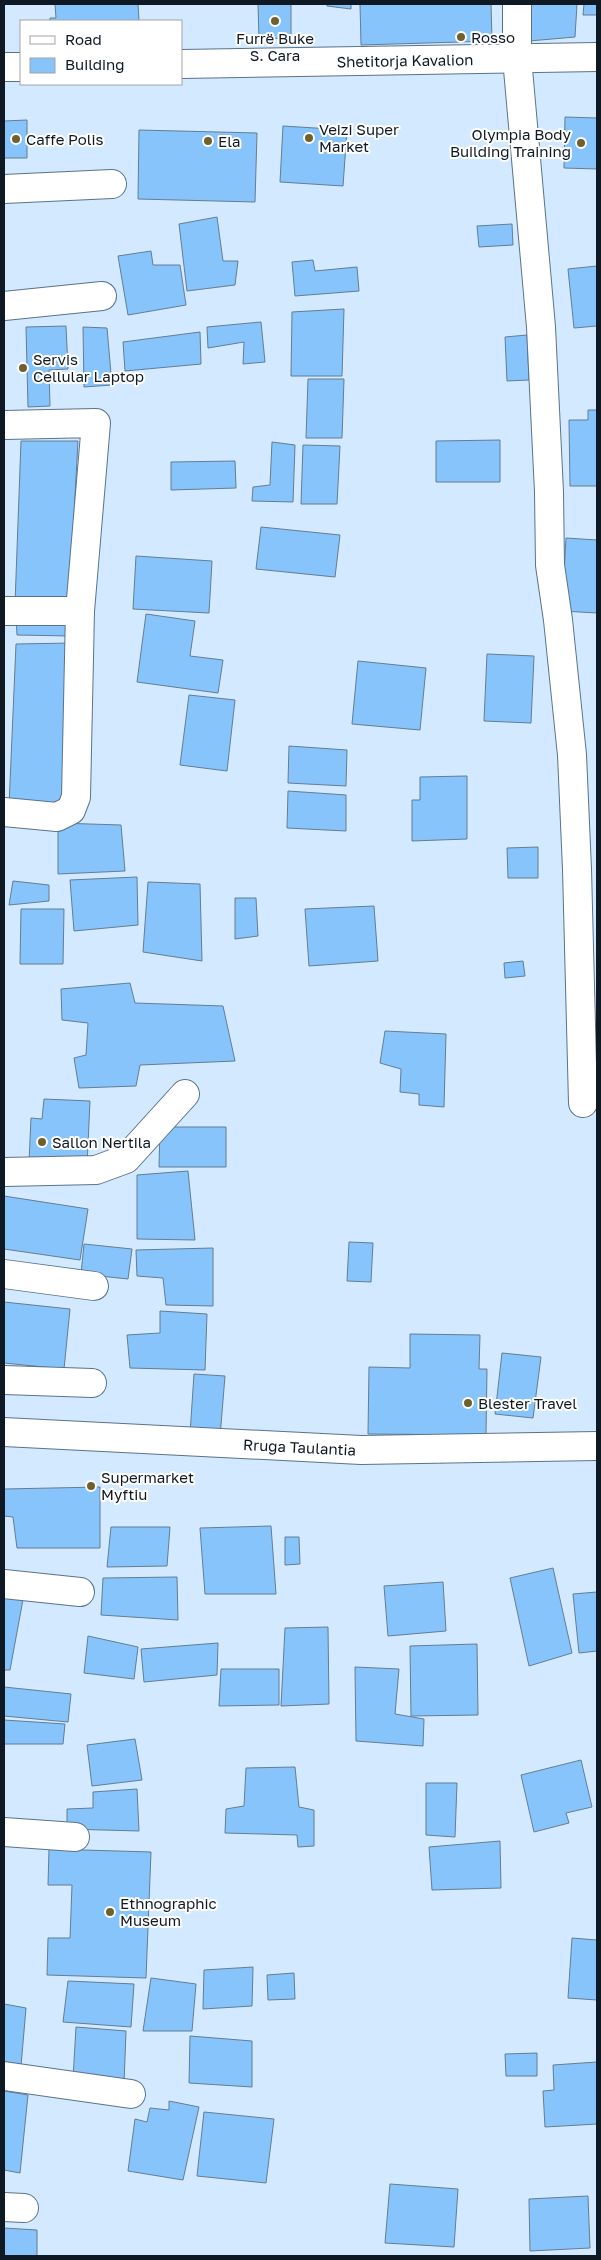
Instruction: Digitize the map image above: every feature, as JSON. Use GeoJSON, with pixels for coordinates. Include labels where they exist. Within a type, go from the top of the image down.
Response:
{"type":"FeatureCollection","features":[{"type":"Feature","properties":{"kind":"street"},"geometry":{"type":"LineString","coordinates":[[518,4],[517,58],[541,328],[549,492],[550,565],[558,620],[572,755],[584,1103]]}},
{"type":"Feature","properties":{"kind":"street","name":"Shetitorja Kavalion"},"geometry":{"type":"LineString","coordinates":[[182,64],[597,57]]}},
{"type":"Feature","properties":{"kind":"street"},"geometry":{"type":"LineString","coordinates":[[4,67],[20,67]]}},
{"type":"Feature","properties":{"kind":"street"},"geometry":{"type":"LineString","coordinates":[[4,189],[112,184]]}},
{"type":"Feature","properties":{"kind":"street"},"geometry":{"type":"LineString","coordinates":[[4,306],[102,296]]}},
{"type":"Feature","properties":{"kind":"street"},"geometry":{"type":"LineString","coordinates":[[4,425],[96,423],[80,611],[76,797],[71,810],[57,817],[4,812]]}},
{"type":"Feature","properties":{"kind":"street"},"geometry":{"type":"LineString","coordinates":[[4,611],[80,611]]}},
{"type":"Feature","properties":{"kind":"street"},"geometry":{"type":"LineString","coordinates":[[4,1172],[96,1170],[126,1159],[185,1094]]}},
{"type":"Feature","properties":{"kind":"street"},"geometry":{"type":"LineString","coordinates":[[4,1274],[94,1286]]}},
{"type":"Feature","properties":{"kind":"street"},"geometry":{"type":"LineString","coordinates":[[4,1380],[92,1384]]}},
{"type":"Feature","properties":{"kind":"street","name":"Rruga Taulantia"},"geometry":{"type":"LineString","coordinates":[[4,1432],[361,1450],[597,1446]]}},
{"type":"Feature","properties":{"kind":"street"},"geometry":{"type":"LineString","coordinates":[[4,1584],[80,1592]]}},
{"type":"Feature","properties":{"kind":"street"},"geometry":{"type":"LineString","coordinates":[[4,1832],[75,1837]]}},
{"type":"Feature","properties":{"kind":"street"},"geometry":{"type":"LineString","coordinates":[[4,2076],[131,2094]]}},
{"type":"Feature","properties":{"kind":"building"},"geometry":{"type":"Polygon","coordinates":[[[55,4],[138,4],[139,20],[50,20],[50,18],[56,18],[55,4]]]}},
{"type":"Feature","properties":{"kind":"building","name":"Furrë Buke S. Cara"},"geometry":{"type":"Polygon","coordinates":[[[258,4],[291,4],[291,38],[259,39],[258,4]]]}},
{"type":"Feature","properties":{"kind":"building"},"geometry":{"type":"Polygon","coordinates":[[[327,4],[351,4],[351,9],[327,6],[327,4]]]}},
{"type":"Feature","properties":{"kind":"building"},"geometry":{"type":"Polygon","coordinates":[[[360,4],[491,4],[492,41],[361,45],[360,4]]]}},
{"type":"Feature","properties":{"kind":"building"},"geometry":{"type":"Polygon","coordinates":[[[531,4],[577,4],[575,37],[529,41],[531,4]]]}},
{"type":"Feature","properties":{"kind":"building"},"geometry":{"type":"Polygon","coordinates":[[[584,4],[597,4],[597,15],[583,15],[584,4]]]}},
{"type":"Feature","properties":{"kind":"building","name":"Olympia Body Building Training"},"geometry":{"type":"Polygon","coordinates":[[[565,117],[597,118],[597,169],[564,168],[565,117]]]}},
{"type":"Feature","properties":{"kind":"building","name":"Caffe Polis"},"geometry":{"type":"Polygon","coordinates":[[[27,120],[27,158],[4,158],[4,121],[27,120]]]}},
{"type":"Feature","properties":{"kind":"building"},"geometry":{"type":"Polygon","coordinates":[[[283,126],[347,130],[343,186],[280,182],[283,126]]]}},
{"type":"Feature","properties":{"kind":"building"},"geometry":{"type":"Polygon","coordinates":[[[139,130],[257,133],[255,202],[138,199],[139,130]]]}},
{"type":"Feature","properties":{"kind":"building"},"geometry":{"type":"Polygon","coordinates":[[[217,217],[223,261],[238,261],[235,285],[187,291],[179,224],[217,217]]]}},
{"type":"Feature","properties":{"kind":"building"},"geometry":{"type":"Polygon","coordinates":[[[512,224],[513,245],[479,247],[477,226],[512,224]]]}},
{"type":"Feature","properties":{"kind":"building"},"geometry":{"type":"Polygon","coordinates":[[[151,251],[153,265],[180,265],[186,305],[128,315],[118,256],[151,251]]]}},
{"type":"Feature","properties":{"kind":"building"},"geometry":{"type":"Polygon","coordinates":[[[313,260],[315,271],[357,267],[359,291],[295,296],[292,262],[313,260]]]}},
{"type":"Feature","properties":{"kind":"building"},"geometry":{"type":"Polygon","coordinates":[[[597,266],[597,326],[574,328],[568,269],[597,266]]]}},
{"type":"Feature","properties":{"kind":"building"},"geometry":{"type":"Polygon","coordinates":[[[344,309],[342,376],[291,376],[292,312],[344,309]]]}},
{"type":"Feature","properties":{"kind":"building"},"geometry":{"type":"Polygon","coordinates":[[[261,322],[265,362],[243,364],[244,342],[208,348],[207,327],[261,322]]]}},
{"type":"Feature","properties":{"kind":"building"},"geometry":{"type":"Polygon","coordinates":[[[66,326],[68,369],[49,370],[50,406],[28,407],[26,327],[66,326]]]}},
{"type":"Feature","properties":{"kind":"building"},"geometry":{"type":"Polygon","coordinates":[[[83,327],[107,328],[112,385],[84,387],[83,327]]]}},
{"type":"Feature","properties":{"kind":"building"},"geometry":{"type":"Polygon","coordinates":[[[200,332],[201,364],[125,371],[123,342],[200,332]]]}},
{"type":"Feature","properties":{"kind":"building"},"geometry":{"type":"Polygon","coordinates":[[[527,335],[529,380],[507,381],[505,337],[527,335]]]}},
{"type":"Feature","properties":{"kind":"building"},"geometry":{"type":"Polygon","coordinates":[[[308,379],[344,379],[342,438],[306,438],[308,379]]]}},
{"type":"Feature","properties":{"kind":"building"},"geometry":{"type":"Polygon","coordinates":[[[588,410],[597,410],[597,486],[570,486],[569,420],[588,420],[588,410]]]}},
{"type":"Feature","properties":{"kind":"building"},"geometry":{"type":"Polygon","coordinates":[[[500,440],[500,482],[436,482],[436,441],[500,440]]]}},
{"type":"Feature","properties":{"kind":"building"},"geometry":{"type":"Polygon","coordinates":[[[21,441],[78,441],[69,605],[15,604],[21,441]]]}},
{"type":"Feature","properties":{"kind":"building"},"geometry":{"type":"Polygon","coordinates":[[[272,442],[295,445],[293,502],[252,501],[253,487],[270,485],[272,442]]]}},
{"type":"Feature","properties":{"kind":"building"},"geometry":{"type":"Polygon","coordinates":[[[303,445],[340,446],[337,504],[301,504],[303,445]]]}},
{"type":"Feature","properties":{"kind":"building"},"geometry":{"type":"Polygon","coordinates":[[[235,461],[236,488],[171,490],[171,462],[235,461]]]}},
{"type":"Feature","properties":{"kind":"building"},"geometry":{"type":"Polygon","coordinates":[[[261,527],[340,535],[335,577],[256,569],[261,527]]]}},
{"type":"Feature","properties":{"kind":"building"},"geometry":{"type":"Polygon","coordinates":[[[566,538],[597,540],[597,613],[562,611],[566,538]]]}},
{"type":"Feature","properties":{"kind":"building"},"geometry":{"type":"Polygon","coordinates":[[[136,556],[212,561],[209,613],[133,609],[136,556]]]}},
{"type":"Feature","properties":{"kind":"building"},"geometry":{"type":"Polygon","coordinates":[[[146,614],[195,621],[190,656],[223,660],[218,693],[137,682],[146,614]]]}},
{"type":"Feature","properties":{"kind":"building"},"geometry":{"type":"Polygon","coordinates":[[[16,616],[70,616],[70,636],[17,635],[16,616]]]}},
{"type":"Feature","properties":{"kind":"building"},"geometry":{"type":"Polygon","coordinates":[[[72,643],[63,807],[9,806],[16,644],[72,643]]]}},
{"type":"Feature","properties":{"kind":"building"},"geometry":{"type":"Polygon","coordinates":[[[487,654],[534,656],[531,723],[484,721],[487,654]]]}},
{"type":"Feature","properties":{"kind":"building"},"geometry":{"type":"Polygon","coordinates":[[[358,661],[426,668],[420,730],[352,724],[358,661]]]}},
{"type":"Feature","properties":{"kind":"building"},"geometry":{"type":"Polygon","coordinates":[[[189,695],[235,700],[227,771],[180,765],[189,695]]]}},
{"type":"Feature","properties":{"kind":"building"},"geometry":{"type":"Polygon","coordinates":[[[289,746],[347,750],[346,786],[288,783],[289,746]]]}},
{"type":"Feature","properties":{"kind":"building"},"geometry":{"type":"Polygon","coordinates":[[[467,776],[467,839],[412,841],[412,800],[420,800],[420,777],[467,776]]]}},
{"type":"Feature","properties":{"kind":"building"},"geometry":{"type":"Polygon","coordinates":[[[288,791],[346,795],[346,831],[287,828],[288,791]]]}},
{"type":"Feature","properties":{"kind":"building"},"geometry":{"type":"Polygon","coordinates":[[[58,823],[121,825],[125,871],[58,874],[58,823]]]}},
{"type":"Feature","properties":{"kind":"building"},"geometry":{"type":"Polygon","coordinates":[[[538,847],[538,878],[508,878],[507,848],[538,847]]]}},
{"type":"Feature","properties":{"kind":"building"},"geometry":{"type":"Polygon","coordinates":[[[137,877],[138,925],[74,931],[70,880],[137,877]]]}},
{"type":"Feature","properties":{"kind":"building"},"geometry":{"type":"Polygon","coordinates":[[[13,881],[49,885],[49,901],[9,905],[13,881]]]}},
{"type":"Feature","properties":{"kind":"building"},"geometry":{"type":"Polygon","coordinates":[[[148,882],[200,884],[202,961],[143,952],[148,882]]]}},
{"type":"Feature","properties":{"kind":"building"},"geometry":{"type":"Polygon","coordinates":[[[235,898],[256,898],[258,936],[235,939],[235,898]]]}},
{"type":"Feature","properties":{"kind":"building"},"geometry":{"type":"Polygon","coordinates":[[[374,906],[378,961],[309,966],[305,909],[374,906]]]}},
{"type":"Feature","properties":{"kind":"building"},"geometry":{"type":"Polygon","coordinates":[[[21,909],[64,909],[63,964],[20,964],[21,909]]]}},
{"type":"Feature","properties":{"kind":"building"},"geometry":{"type":"Polygon","coordinates":[[[523,961],[525,976],[505,978],[504,963],[523,961]]]}},
{"type":"Feature","properties":{"kind":"building"},"geometry":{"type":"Polygon","coordinates":[[[130,983],[135,1003],[223,1006],[235,1061],[140,1065],[136,1086],[79,1088],[74,1058],[86,1055],[88,1023],[62,1020],[61,989],[130,983]]]}},
{"type":"Feature","properties":{"kind":"building"},"geometry":{"type":"Polygon","coordinates":[[[385,1031],[446,1034],[444,1107],[419,1105],[419,1094],[400,1092],[401,1069],[380,1063],[385,1031]]]}},
{"type":"Feature","properties":{"kind":"building"},"geometry":{"type":"Polygon","coordinates":[[[44,1099],[90,1101],[87,1166],[29,1163],[31,1118],[42,1119],[44,1099]]]}},
{"type":"Feature","properties":{"kind":"building"},"geometry":{"type":"Polygon","coordinates":[[[160,1127],[226,1127],[226,1167],[159,1167],[160,1127]]]}},
{"type":"Feature","properties":{"kind":"building"},"geometry":{"type":"Polygon","coordinates":[[[188,1171],[195,1240],[137,1239],[137,1175],[188,1171]]]}},
{"type":"Feature","properties":{"kind":"building"},"geometry":{"type":"Polygon","coordinates":[[[4,1196],[88,1209],[80,1260],[4,1249],[4,1196]]]}},
{"type":"Feature","properties":{"kind":"building"},"geometry":{"type":"Polygon","coordinates":[[[349,1242],[373,1243],[371,1282],[347,1281],[349,1242]]]}},
{"type":"Feature","properties":{"kind":"building"},"geometry":{"type":"Polygon","coordinates":[[[84,1244],[132,1249],[128,1279],[81,1274],[84,1244]]]}},
{"type":"Feature","properties":{"kind":"building"},"geometry":{"type":"Polygon","coordinates":[[[213,1248],[213,1306],[166,1305],[163,1278],[137,1276],[136,1250],[213,1248]]]}},
{"type":"Feature","properties":{"kind":"building"},"geometry":{"type":"Polygon","coordinates":[[[4,1302],[70,1309],[64,1369],[4,1363],[4,1302]]]}},
{"type":"Feature","properties":{"kind":"building"},"geometry":{"type":"Polygon","coordinates":[[[160,1311],[207,1314],[205,1370],[130,1368],[127,1335],[160,1333],[160,1311]]]}},
{"type":"Feature","properties":{"kind":"building"},"geometry":{"type":"Polygon","coordinates":[[[410,1334],[480,1335],[479,1369],[487,1369],[486,1435],[368,1434],[369,1367],[410,1368],[410,1334]]]}},
{"type":"Feature","properties":{"kind":"building"},"geometry":{"type":"Polygon","coordinates":[[[502,1353],[541,1357],[533,1418],[495,1414],[502,1353]]]}},
{"type":"Feature","properties":{"kind":"building"},"geometry":{"type":"Polygon","coordinates":[[[194,1374],[225,1376],[220,1437],[190,1434],[194,1374]]]}},
{"type":"Feature","properties":{"kind":"building"},"geometry":{"type":"Polygon","coordinates":[[[100,1487],[100,1548],[17,1548],[13,1517],[4,1516],[4,1489],[100,1487]]]}},
{"type":"Feature","properties":{"kind":"building"},"geometry":{"type":"Polygon","coordinates":[[[271,1526],[276,1594],[205,1594],[200,1528],[271,1526]]]}},
{"type":"Feature","properties":{"kind":"building"},"geometry":{"type":"Polygon","coordinates":[[[111,1527],[170,1527],[167,1566],[107,1567],[111,1527]]]}},
{"type":"Feature","properties":{"kind":"building"},"geometry":{"type":"Polygon","coordinates":[[[285,1537],[299,1537],[300,1564],[285,1565],[285,1537]]]}},
{"type":"Feature","properties":{"kind":"building"},"geometry":{"type":"Polygon","coordinates":[[[553,1568],[572,1653],[529,1666],[510,1578],[553,1568]]]}},
{"type":"Feature","properties":{"kind":"building"},"geometry":{"type":"Polygon","coordinates":[[[177,1577],[178,1620],[101,1615],[103,1578],[177,1577]]]}},
{"type":"Feature","properties":{"kind":"building"},"geometry":{"type":"Polygon","coordinates":[[[443,1582],[446,1631],[388,1636],[384,1586],[443,1582]]]}},
{"type":"Feature","properties":{"kind":"building"},"geometry":{"type":"Polygon","coordinates":[[[4,1591],[24,1594],[10,1670],[4,1670],[4,1591]]]}},
{"type":"Feature","properties":{"kind":"building"},"geometry":{"type":"Polygon","coordinates":[[[597,1592],[597,1651],[579,1653],[573,1594],[597,1592]]]}},
{"type":"Feature","properties":{"kind":"building"},"geometry":{"type":"Polygon","coordinates":[[[328,1627],[329,1704],[281,1706],[285,1628],[328,1627]]]}},
{"type":"Feature","properties":{"kind":"building"},"geometry":{"type":"Polygon","coordinates":[[[88,1636],[138,1647],[134,1679],[84,1673],[88,1636]]]}},
{"type":"Feature","properties":{"kind":"building"},"geometry":{"type":"Polygon","coordinates":[[[218,1643],[217,1675],[144,1682],[141,1649],[218,1643]]]}},
{"type":"Feature","properties":{"kind":"building"},"geometry":{"type":"Polygon","coordinates":[[[477,1644],[478,1715],[411,1716],[410,1646],[477,1644]]]}},
{"type":"Feature","properties":{"kind":"building"},"geometry":{"type":"Polygon","coordinates":[[[355,1667],[399,1669],[395,1714],[424,1719],[423,1746],[356,1741],[355,1667]]]}},
{"type":"Feature","properties":{"kind":"building"},"geometry":{"type":"Polygon","coordinates":[[[221,1669],[279,1669],[279,1705],[219,1706],[221,1669]]]}},
{"type":"Feature","properties":{"kind":"building"},"geometry":{"type":"Polygon","coordinates":[[[4,1687],[71,1694],[68,1722],[4,1716],[4,1687]]]}},
{"type":"Feature","properties":{"kind":"building"},"geometry":{"type":"Polygon","coordinates":[[[4,1720],[65,1724],[63,1744],[4,1744],[4,1720]]]}},
{"type":"Feature","properties":{"kind":"building"},"geometry":{"type":"Polygon","coordinates":[[[135,1739],[142,1780],[92,1786],[87,1745],[135,1739]]]}},
{"type":"Feature","properties":{"kind":"building"},"geometry":{"type":"Polygon","coordinates":[[[581,1760],[592,1807],[566,1813],[569,1823],[534,1832],[521,1775],[581,1760]]]}},
{"type":"Feature","properties":{"kind":"building"},"geometry":{"type":"Polygon","coordinates":[[[295,1767],[299,1807],[314,1810],[314,1846],[298,1847],[297,1835],[225,1833],[226,1809],[244,1806],[246,1768],[295,1767]]]}},
{"type":"Feature","properties":{"kind":"building"},"geometry":{"type":"Polygon","coordinates":[[[426,1783],[457,1783],[455,1837],[426,1835],[426,1783]]]}},
{"type":"Feature","properties":{"kind":"building"},"geometry":{"type":"Polygon","coordinates":[[[137,1789],[139,1831],[67,1829],[67,1809],[93,1808],[93,1792],[137,1789]]]}},
{"type":"Feature","properties":{"kind":"building"},"geometry":{"type":"Polygon","coordinates":[[[500,1841],[501,1888],[432,1890],[429,1847],[500,1841]]]}},
{"type":"Feature","properties":{"kind":"building","name":"Ethnographic Museum"},"geometry":{"type":"Polygon","coordinates":[[[49,1849],[151,1852],[146,1978],[47,1975],[48,1938],[70,1938],[72,1885],[48,1885],[49,1849]]]}},
{"type":"Feature","properties":{"kind":"building"},"geometry":{"type":"Polygon","coordinates":[[[572,1938],[597,1940],[597,2000],[568,1998],[572,1938]]]}},
{"type":"Feature","properties":{"kind":"building"},"geometry":{"type":"Polygon","coordinates":[[[253,1967],[252,2006],[203,2009],[204,1970],[253,1967]]]}},
{"type":"Feature","properties":{"kind":"building"},"geometry":{"type":"Polygon","coordinates":[[[294,1973],[295,1999],[268,2000],[267,1975],[294,1973]]]}},
{"type":"Feature","properties":{"kind":"building"},"geometry":{"type":"Polygon","coordinates":[[[151,1978],[196,1984],[192,2031],[143,2031],[151,1978]]]}},
{"type":"Feature","properties":{"kind":"building"},"geometry":{"type":"Polygon","coordinates":[[[68,1981],[134,1984],[131,2027],[63,2022],[68,1981]]]}},
{"type":"Feature","properties":{"kind":"building"},"geometry":{"type":"Polygon","coordinates":[[[4,2004],[26,2008],[21,2066],[4,2063],[4,2004]]]}},
{"type":"Feature","properties":{"kind":"building"},"geometry":{"type":"Polygon","coordinates":[[[76,2027],[126,2031],[124,2084],[73,2079],[76,2027]]]}},
{"type":"Feature","properties":{"kind":"building"},"geometry":{"type":"Polygon","coordinates":[[[190,2036],[252,2041],[252,2087],[189,2083],[190,2036]]]}},
{"type":"Feature","properties":{"kind":"building"},"geometry":{"type":"Polygon","coordinates":[[[537,2053],[537,2076],[506,2076],[505,2054],[537,2053]]]}},
{"type":"Feature","properties":{"kind":"building"},"geometry":{"type":"Polygon","coordinates":[[[597,2062],[597,2124],[545,2127],[543,2091],[554,2090],[553,2065],[597,2062]]]}},
{"type":"Feature","properties":{"kind":"building"},"geometry":{"type":"Polygon","coordinates":[[[4,2091],[28,2095],[20,2173],[4,2170],[4,2091]]]}},
{"type":"Feature","properties":{"kind":"building"},"geometry":{"type":"Polygon","coordinates":[[[169,2101],[199,2107],[183,2180],[128,2171],[135,2119],[147,2122],[150,2108],[169,2110],[169,2101]]]}},
{"type":"Feature","properties":{"kind":"building"},"geometry":{"type":"Polygon","coordinates":[[[204,2112],[274,2119],[266,2183],[197,2176],[204,2112]]]}},
{"type":"Feature","properties":{"kind":"building"},"geometry":{"type":"Polygon","coordinates":[[[390,2184],[458,2189],[454,2247],[385,2243],[390,2184]]]}},
{"type":"Feature","properties":{"kind":"building"},"geometry":{"type":"Polygon","coordinates":[[[588,2196],[590,2248],[530,2251],[529,2199],[588,2196]]]}},
{"type":"Feature","properties":{"kind":"building"},"geometry":{"type":"Polygon","coordinates":[[[4,2228],[37,2230],[37,2256],[4,2256],[4,2228]]]}},
{"type":"Feature","properties":{"kind":"place","name":"Furrë Buke S. Cara"},"geometry":{"type":"Point","coordinates":[275,21]}},
{"type":"Feature","properties":{"kind":"place","name":"Rosso"},"geometry":{"type":"Point","coordinates":[461,37]}},
{"type":"Feature","properties":{"kind":"place","name":"Veizi Super Market"},"geometry":{"type":"Point","coordinates":[309,138]}},
{"type":"Feature","properties":{"kind":"place","name":"Caffe Polis"},"geometry":{"type":"Point","coordinates":[16,139]}},
{"type":"Feature","properties":{"kind":"place","name":"Ela"},"geometry":{"type":"Point","coordinates":[208,141]}},
{"type":"Feature","properties":{"kind":"place","name":"Olympia Body Building Training"},"geometry":{"type":"Point","coordinates":[581,143]}},
{"type":"Feature","properties":{"kind":"place","name":"Servis Cellular Laptop"},"geometry":{"type":"Point","coordinates":[23,368]}},
{"type":"Feature","properties":{"kind":"place","name":"Sallon Nertila"},"geometry":{"type":"Point","coordinates":[42,1142]}},
{"type":"Feature","properties":{"kind":"place","name":"Blester Travel"},"geometry":{"type":"Point","coordinates":[468,1403]}},
{"type":"Feature","properties":{"kind":"place","name":"Supermarket Myftiu"},"geometry":{"type":"Point","coordinates":[91,1486]}},
{"type":"Feature","properties":{"kind":"place","name":"Ethnographic Museum"},"geometry":{"type":"Point","coordinates":[110,1912]}}]}
